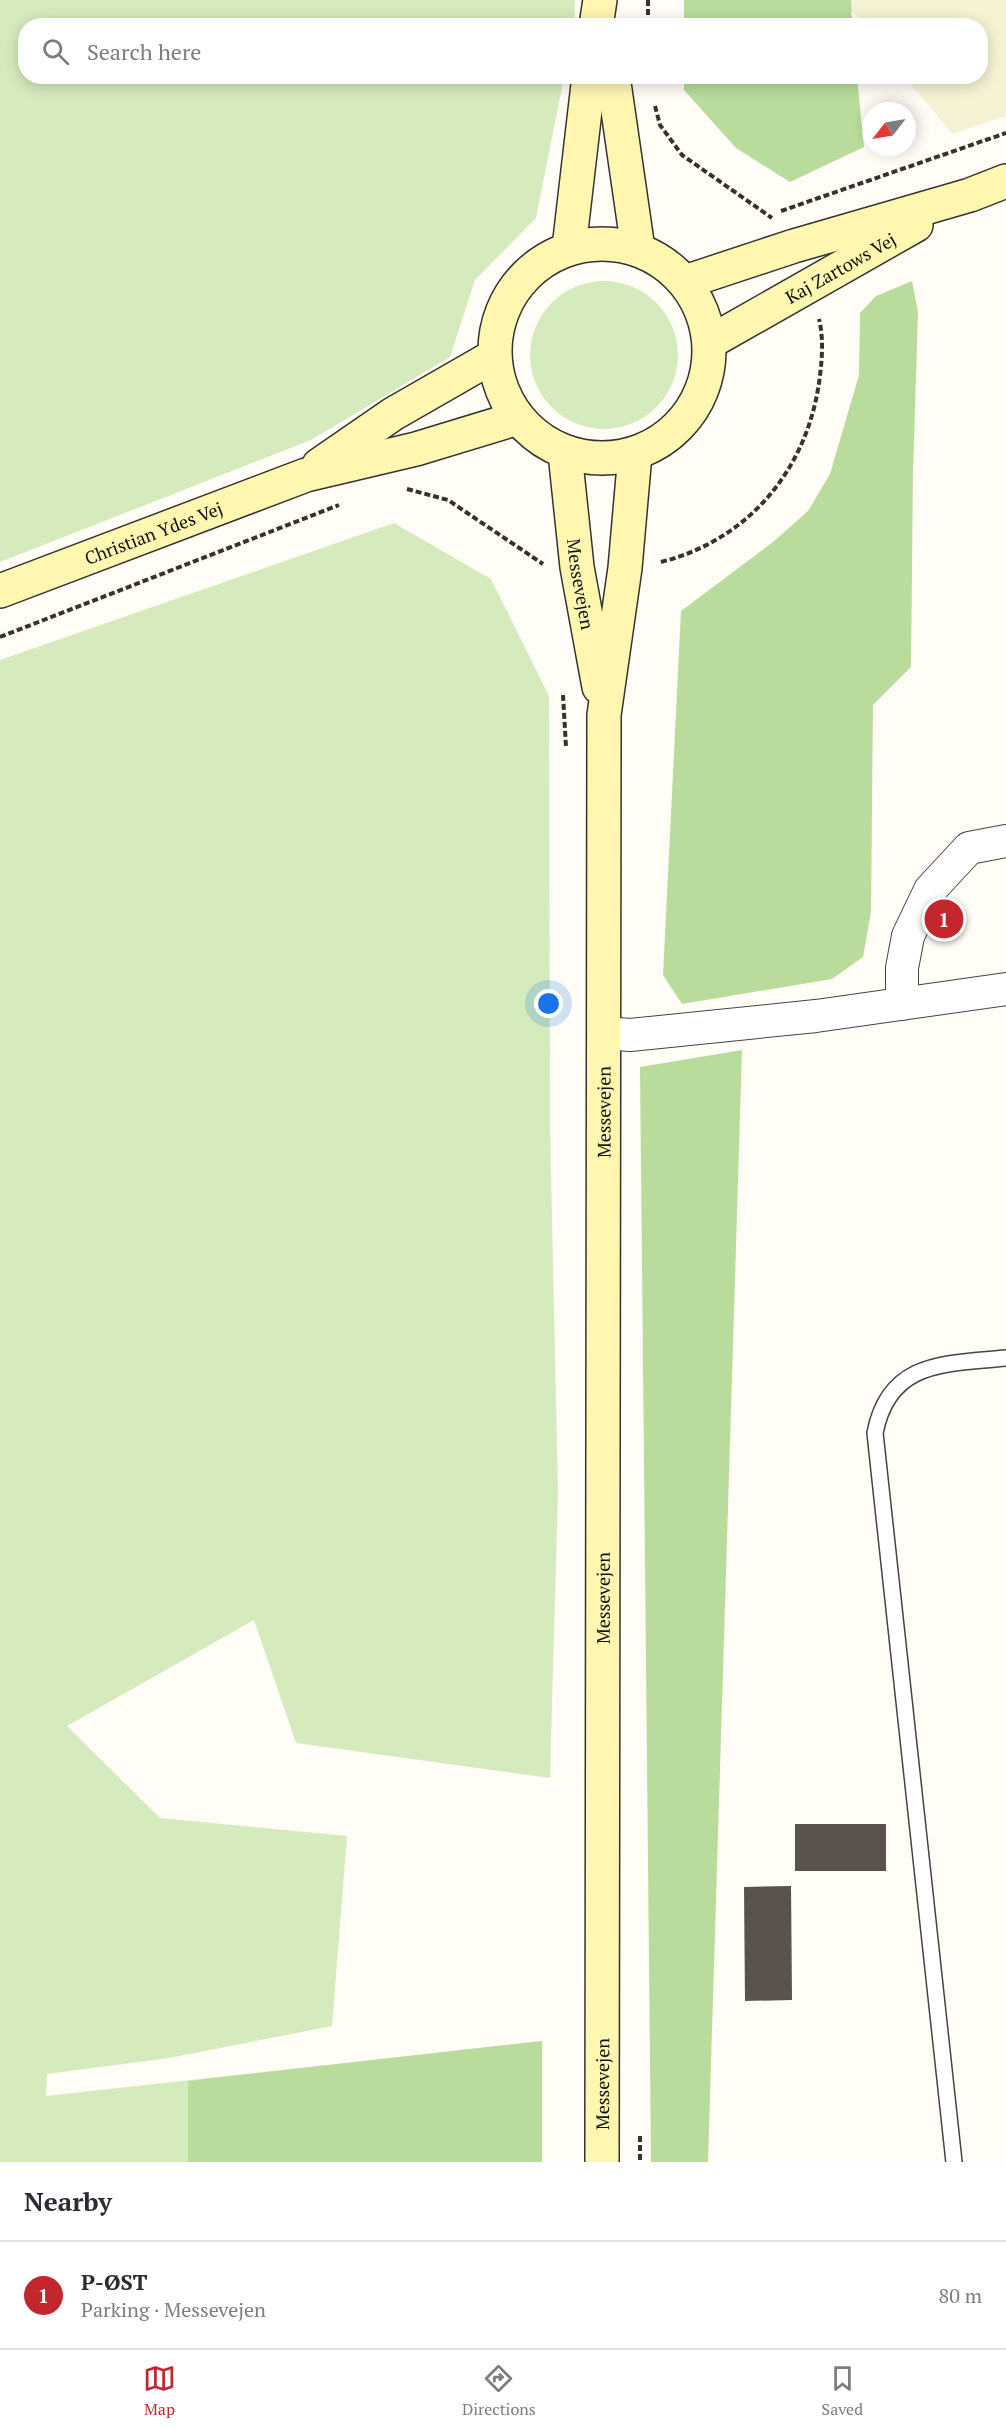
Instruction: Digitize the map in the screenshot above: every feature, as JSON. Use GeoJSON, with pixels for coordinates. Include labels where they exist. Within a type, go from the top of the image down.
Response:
{"type":"FeatureCollection","features":[{"type":"Feature","properties":{"kind":"main road"},"geometry":{"type":"LineString","coordinates":[[569,248],[588,84]]}},
{"type":"Feature","properties":{"kind":"main road"},"geometry":{"type":"LineString","coordinates":[[614,84],[638,249]]}},
{"type":"Feature","properties":{"kind":"main road","name":"Kaj Zartows Vej"},"geometry":{"type":"LineString","coordinates":[[686,282],[795,246],[970,195],[1006,181]]}},
{"type":"Feature","properties":{"kind":"main road","name":"Kaj Zartows Vej"},"geometry":{"type":"LineString","coordinates":[[710,342],[810,283],[970,195]]}},
{"type":"Feature","properties":{"kind":"main road"},"geometry":{"type":"LineString","coordinates":[[603,242],[638,249],[662,261],[686,282],[701,307],[710,342],[705,383],[689,416],[664,440],[634,454],[602,459],[566,453],[539,439],[518,418],[500,388],[494,356],[499,319],[510,293],[535,266],[569,248],[603,242]]}},
{"type":"Feature","properties":{"kind":"main road","name":"Christian Ydes Vej"},"geometry":{"type":"LineString","coordinates":[[306,475],[393,414],[494,356]]}},
{"type":"Feature","properties":{"kind":"main road","name":"Christian Ydes Vej"},"geometry":{"type":"LineString","coordinates":[[0,591],[306,475],[416,449],[518,418]]}},
{"type":"Feature","properties":{"kind":"main road","name":"Messevejen"},"geometry":{"type":"LineString","coordinates":[[566,453],[577,567],[604,715]]}},
{"type":"Feature","properties":{"kind":"main road","name":"Messevejen"},"geometry":{"type":"LineString","coordinates":[[602,2162],[604,715],[625,568],[634,454]]}},
{"type":"Feature","properties":{"kind":"street"},"geometry":{"type":"LineString","coordinates":[[902,1004],[903,968],[908,936],[930,890],[969,848],[1006,841]]}},
{"type":"Feature","properties":{"kind":"street"},"geometry":{"type":"LineString","coordinates":[[604,1033],[642,1034],[816,1016],[1006,989]]}},
{"type":"Feature","properties":{"kind":"lane"},"geometry":{"type":"LineString","coordinates":[[954,2162],[876,1432],[879,1412],[895,1388],[914,1374],[941,1365],[1006,1358]]}},
{"type":"Feature","properties":{"kind":"path"},"geometry":{"type":"LineString","coordinates":[[648,0],[648,18]]}},
{"type":"Feature","properties":{"kind":"path"},"geometry":{"type":"LineString","coordinates":[[652,96],[660,125],[682,155],[769,215],[1006,133]]}},
{"type":"Feature","properties":{"kind":"path"},"geometry":{"type":"LineString","coordinates":[[654,564],[681,557],[732,532],[775,491],[800,449],[815,405],[821,366],[822,331],[810,283]]}},
{"type":"Feature","properties":{"kind":"path"},"geometry":{"type":"LineString","coordinates":[[400,490],[410,488],[448,500],[541,564]]}},
{"type":"Feature","properties":{"kind":"path"},"geometry":{"type":"LineString","coordinates":[[0,637],[350,501]]}},
{"type":"Feature","properties":{"kind":"shaded area"},"geometry":{"type":"Polygon","coordinates":[[[851,0],[1006,0],[1006,116],[952,134],[911,84],[988,84],[988,18],[858,18],[850,9],[851,0]]]}},
{"type":"Feature","properties":{"kind":"green space"},"geometry":{"type":"Polygon","coordinates":[[[0,0],[575,0],[574,18],[18,18],[18,84],[563,84],[536,218],[475,280],[450,357],[311,440],[0,562],[0,0]]]}},
{"type":"Feature","properties":{"kind":"green space"},"geometry":{"type":"Polygon","coordinates":[[[684,0],[851,0],[852,18],[684,18],[684,0]]]}},
{"type":"Feature","properties":{"kind":"green space"},"geometry":{"type":"Polygon","coordinates":[[[684,84],[858,84],[862,148],[790,182],[736,148],[684,90],[684,84]]]}},
{"type":"Feature","properties":{"kind":"green space"},"geometry":{"type":"Polygon","coordinates":[[[604,281],[618,282],[632,287],[645,293],[656,303],[666,314],[672,327],[677,341],[677,369],[672,383],[666,396],[656,407],[645,417],[632,423],[618,428],[604,429],[590,428],[576,423],[563,417],[552,407],[542,396],[536,383],[531,369],[530,355],[531,341],[536,327],[542,314],[552,303],[563,293],[576,287],[590,282],[604,281]]]}},
{"type":"Feature","properties":{"kind":"green space"},"geometry":{"type":"Polygon","coordinates":[[[912,281],[918,312],[913,473],[911,667],[873,705],[871,912],[863,957],[832,979],[682,1004],[663,975],[681,611],[773,542],[808,511],[830,474],[859,375],[860,313],[876,296],[912,281]]]}},
{"type":"Feature","properties":{"kind":"green space"},"geometry":{"type":"Polygon","coordinates":[[[394,523],[491,579],[549,696],[550,1128],[558,1491],[550,1778],[296,1743],[254,1620],[67,1726],[160,1818],[347,1836],[332,2026],[169,2058],[47,2074],[46,2096],[542,2041],[542,2162],[0,2162],[0,660],[394,523]]]}},
{"type":"Feature","properties":{"kind":"green space"},"geometry":{"type":"Polygon","coordinates":[[[742,1050],[708,2162],[651,2162],[640,1067],[742,1050]]]}},
{"type":"Feature","properties":{"kind":"green space"},"geometry":{"type":"Polygon","coordinates":[[[542,2041],[542,2162],[188,2162],[188,2081],[542,2041]]]}},
{"type":"Feature","properties":{"kind":"building"},"geometry":{"type":"Polygon","coordinates":[[[795,1824],[886,1824],[886,1871],[795,1871],[795,1824]]]}},
{"type":"Feature","properties":{"kind":"building"},"geometry":{"type":"Polygon","coordinates":[[[791,1886],[792,2000],[745,2001],[744,1887],[791,1886]]]}},
{"type":"Feature","properties":{"kind":"place","name":"P-ØST"},"geometry":{"type":"Point","coordinates":[944,919]}}]}
